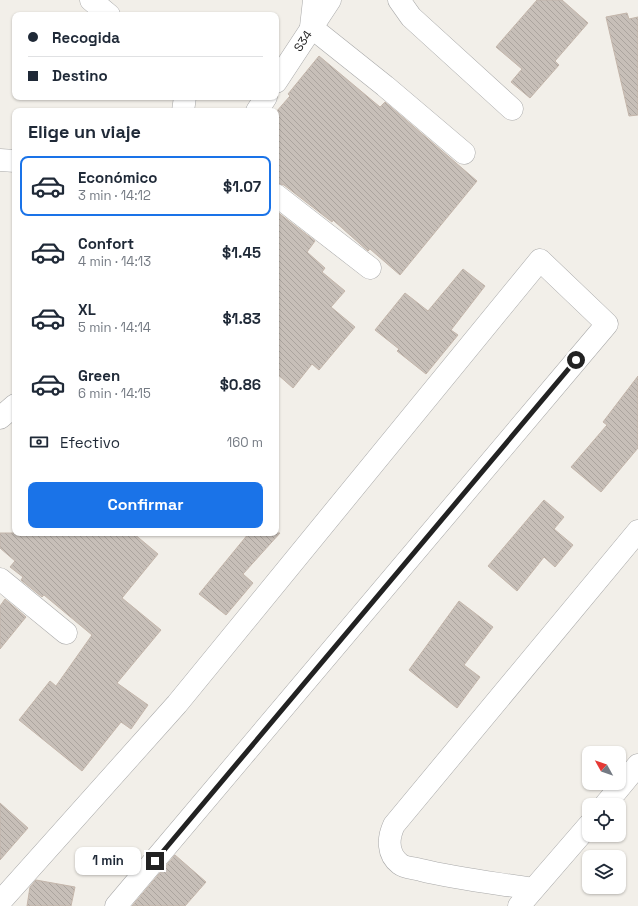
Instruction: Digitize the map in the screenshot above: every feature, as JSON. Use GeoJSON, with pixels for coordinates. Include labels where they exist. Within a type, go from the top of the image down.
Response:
{"type":"FeatureCollection","features":[{"type":"Feature","properties":{"kind":"street"},"geometry":{"type":"LineString","coordinates":[[90,0],[105,12]]}},
{"type":"Feature","properties":{"kind":"street"},"geometry":{"type":"LineString","coordinates":[[314,0],[311,27],[385,86],[464,153]]}},
{"type":"Feature","properties":{"kind":"street","name":"S34"},"geometry":{"type":"LineString","coordinates":[[279,77],[330,0]]}},
{"type":"Feature","properties":{"kind":"street"},"geometry":{"type":"LineString","coordinates":[[399,0],[411,17],[512,109]]}},
{"type":"Feature","properties":{"kind":"street"},"geometry":{"type":"LineString","coordinates":[[0,160],[12,161]]}},
{"type":"Feature","properties":{"kind":"street"},"geometry":{"type":"LineString","coordinates":[[279,197],[370,268]]}},
{"type":"Feature","properties":{"kind":"street"},"geometry":{"type":"LineString","coordinates":[[0,902],[177,704],[540,260],[607,324],[116,906]]}},
{"type":"Feature","properties":{"kind":"street"},"geometry":{"type":"LineString","coordinates":[[0,418],[12,408]]}},
{"type":"Feature","properties":{"kind":"street"},"geometry":{"type":"LineString","coordinates":[[533,889],[438,874],[402,865],[396,861],[390,848],[390,832],[394,825],[638,531]]}},
{"type":"Feature","properties":{"kind":"street"},"geometry":{"type":"LineString","coordinates":[[0,579],[66,634]]}},
{"type":"Feature","properties":{"kind":"street"},"geometry":{"type":"LineString","coordinates":[[611,798],[638,765]]}},
{"type":"Feature","properties":{"kind":"street"},"geometry":{"type":"LineString","coordinates":[[519,906],[582,833]]}},
{"type":"Feature","properties":{"kind":"building"},"geometry":{"type":"Polygon","coordinates":[[[537,0],[562,0],[588,23],[555,61],[559,65],[530,98],[511,82],[522,69],[496,47],[537,0]]]}},
{"type":"Feature","properties":{"kind":"building"},"geometry":{"type":"Polygon","coordinates":[[[627,13],[629,19],[638,17],[638,115],[629,116],[606,17],[627,13]]]}},
{"type":"Feature","properties":{"kind":"building"},"geometry":{"type":"Polygon","coordinates":[[[319,56],[380,107],[385,102],[477,181],[400,275],[370,249],[368,251],[333,220],[332,222],[284,185],[279,184],[279,109],[290,96],[288,94],[319,56]]]}},
{"type":"Feature","properties":{"kind":"building"},"geometry":{"type":"Polygon","coordinates":[[[279,213],[315,241],[307,252],[325,268],[322,272],[345,291],[331,307],[355,327],[319,370],[312,364],[293,388],[279,376],[279,213]]]}},
{"type":"Feature","properties":{"kind":"building"},"geometry":{"type":"Polygon","coordinates":[[[463,269],[485,286],[451,330],[458,335],[426,374],[397,351],[399,349],[375,330],[405,293],[428,311],[463,269]]]}},
{"type":"Feature","properties":{"kind":"building"},"geometry":{"type":"Polygon","coordinates":[[[638,376],[638,448],[601,492],[571,467],[607,425],[603,422],[638,376]]]}},
{"type":"Feature","properties":{"kind":"building"},"geometry":{"type":"Polygon","coordinates":[[[544,500],[564,517],[554,529],[573,545],[555,567],[544,557],[517,591],[488,566],[544,500]]]}},
{"type":"Feature","properties":{"kind":"building"},"geometry":{"type":"Polygon","coordinates":[[[0,533],[12,533],[12,536],[137,536],[158,554],[122,598],[161,630],[117,683],[148,705],[131,729],[121,722],[82,771],[19,720],[50,681],[56,686],[92,635],[44,595],[42,597],[21,580],[23,577],[10,567],[15,561],[0,548],[0,533]]]}},
{"type":"Feature","properties":{"kind":"building"},"geometry":{"type":"Polygon","coordinates":[[[247,536],[277,536],[243,574],[253,583],[226,615],[199,594],[247,536]]]}},
{"type":"Feature","properties":{"kind":"building"},"geometry":{"type":"Polygon","coordinates":[[[5,599],[26,617],[0,649],[0,606],[5,599]]]}},
{"type":"Feature","properties":{"kind":"building"},"geometry":{"type":"Polygon","coordinates":[[[459,601],[493,627],[464,665],[480,677],[457,708],[409,670],[459,601]]]}},
{"type":"Feature","properties":{"kind":"building"},"geometry":{"type":"Polygon","coordinates":[[[0,803],[28,828],[0,860],[0,803]]]}},
{"type":"Feature","properties":{"kind":"building"},"geometry":{"type":"Polygon","coordinates":[[[175,855],[206,882],[185,906],[132,906],[175,855]]]}},
{"type":"Feature","properties":{"kind":"building"},"geometry":{"type":"Polygon","coordinates":[[[36,880],[75,887],[71,906],[27,906],[30,887],[36,880]]]}},
{"type":"Feature","properties":{"kind":"route"},"geometry":{"type":"LineString","coordinates":[[155,861],[576,360]]}}]}
